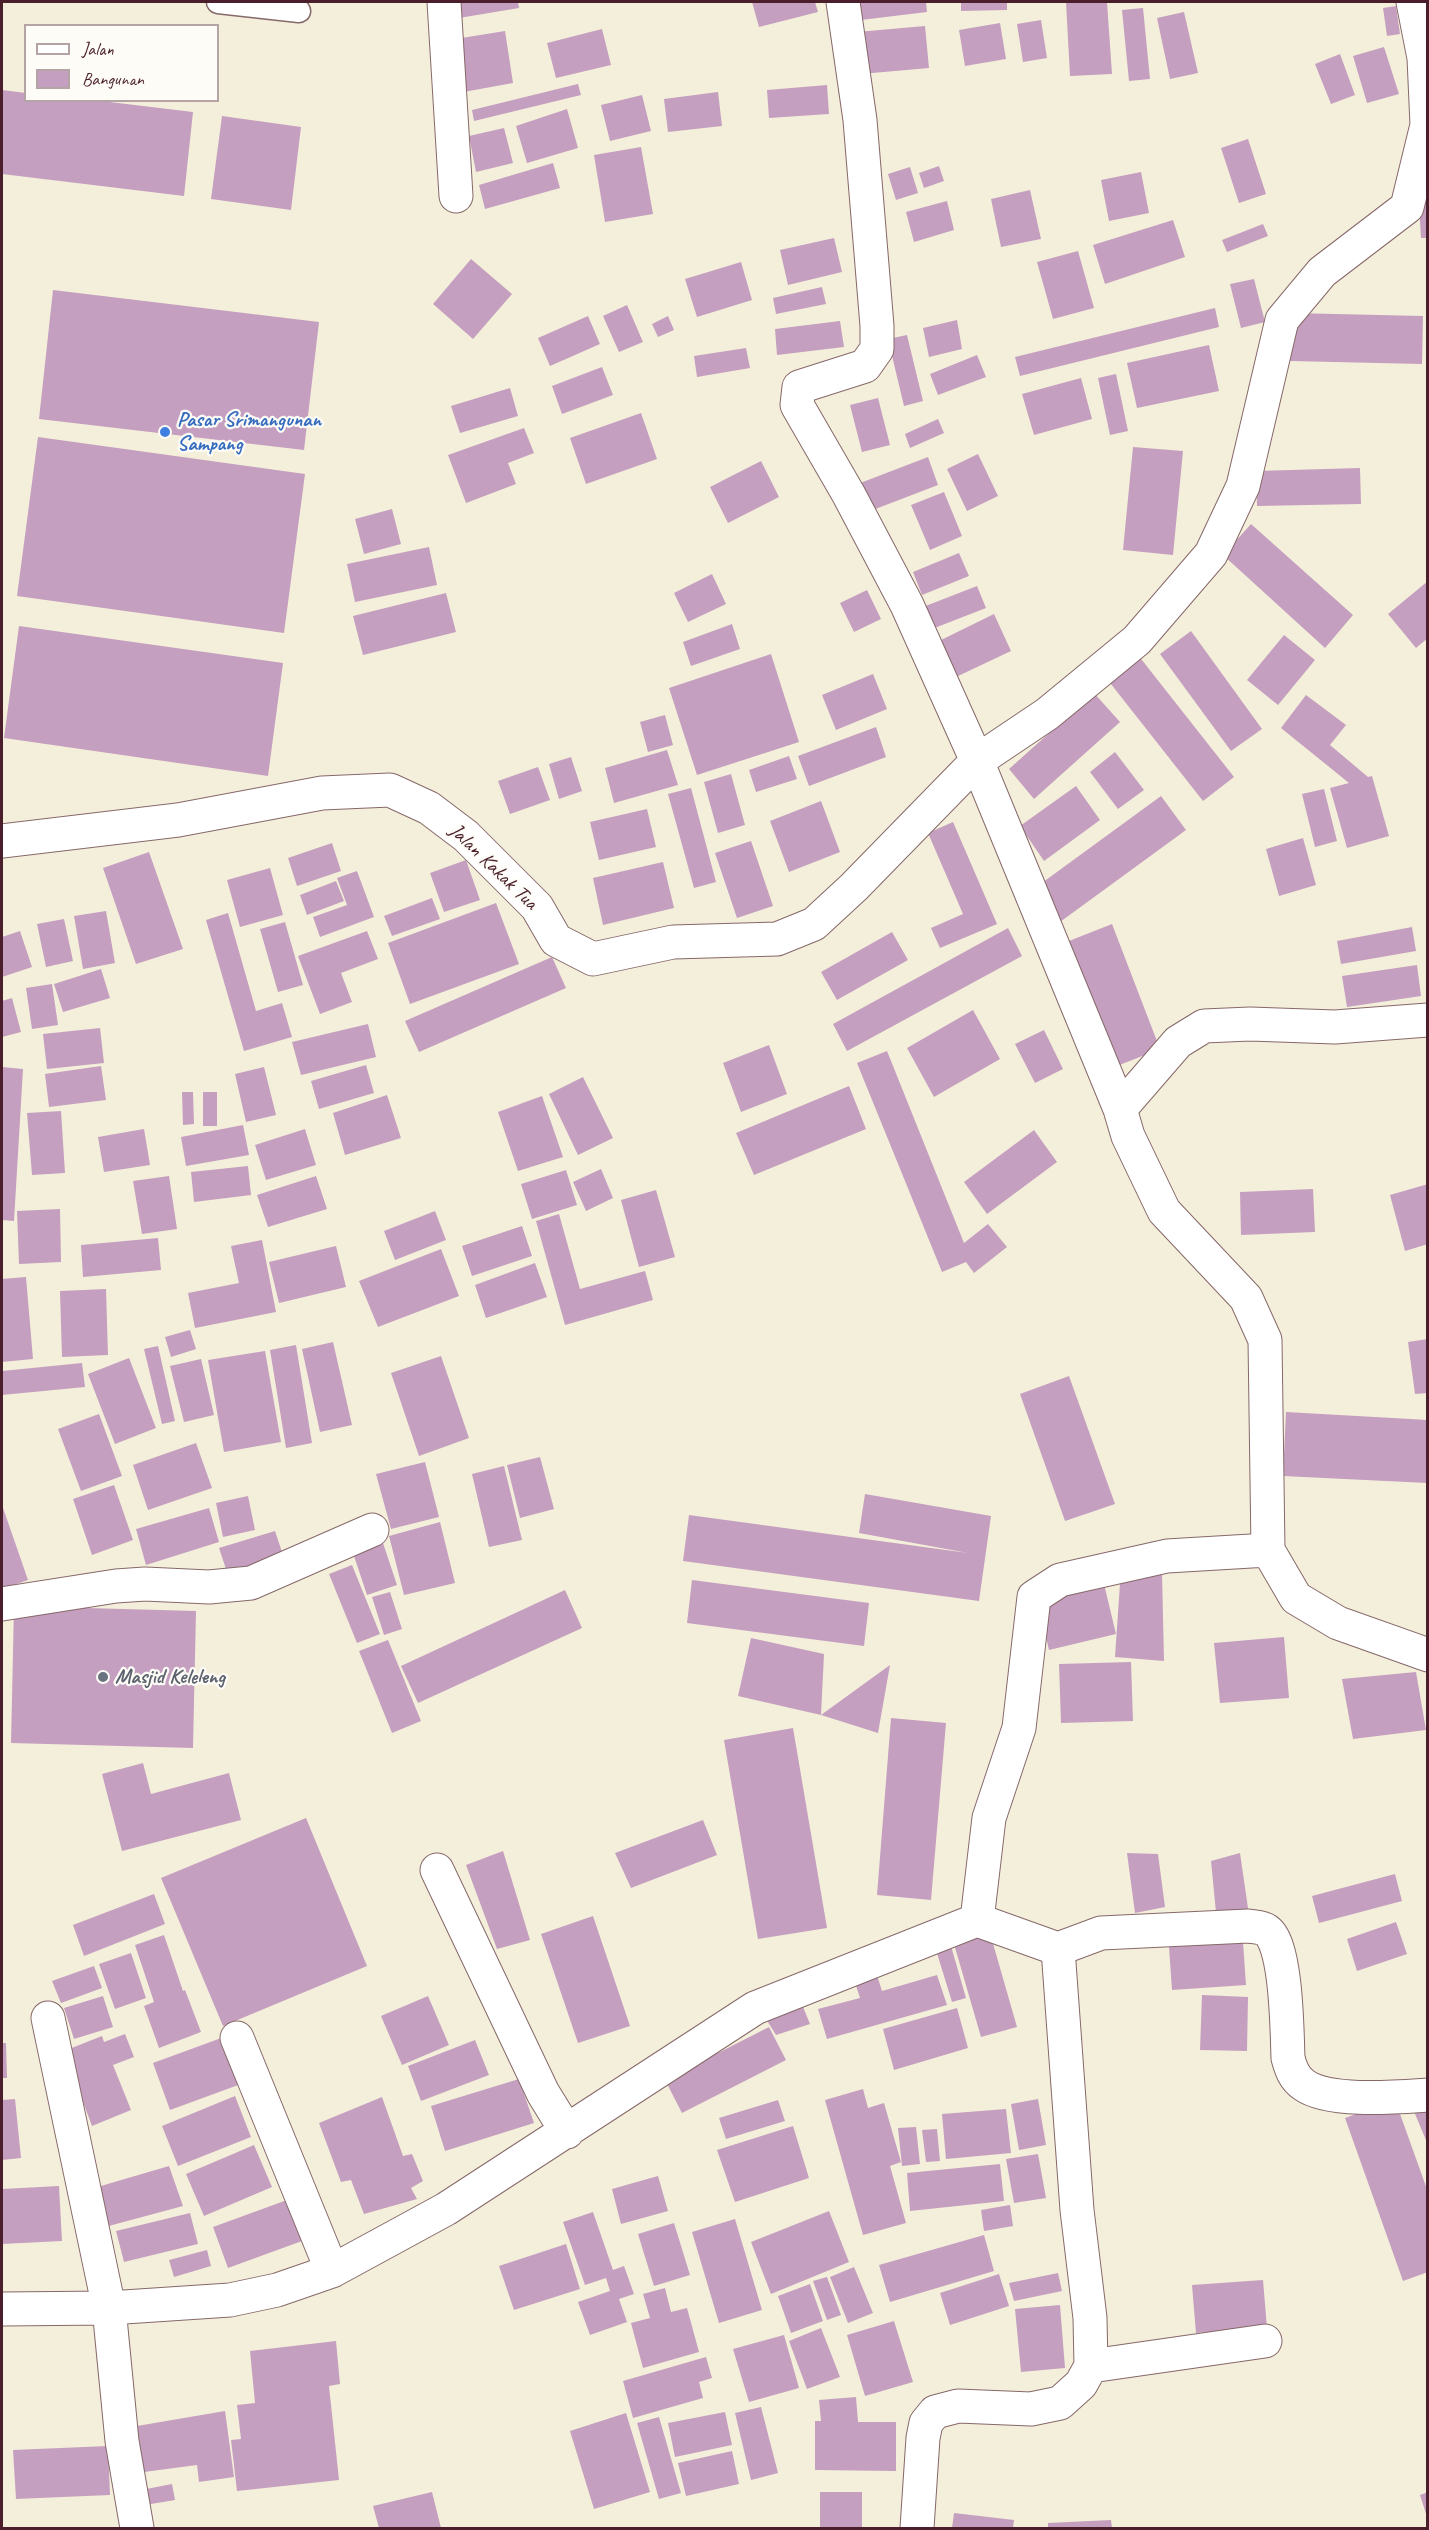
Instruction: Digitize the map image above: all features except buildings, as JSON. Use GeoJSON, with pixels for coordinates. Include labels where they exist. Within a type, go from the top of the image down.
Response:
{"type":"FeatureCollection","features":[{"type":"Feature","properties":{"kind":"street"},"geometry":{"type":"LineString","coordinates":[[444,2],[456,196]]}},
{"type":"Feature","properties":{"kind":"street"},"geometry":{"type":"LineString","coordinates":[[843,2],[860,120],[877,349],[865,366],[799,387],[797,405],[849,495],[907,605],[976,761],[1120,1109],[1128,1136],[1164,1211],[1246,1298],[1265,1340],[1268,1550],[1296,1599],[1338,1623],[1428,1655]]}},
{"type":"Feature","properties":{"kind":"street","name":"Jalan Kakak Tua"},"geometry":{"type":"LineString","coordinates":[[2,841],[178,820],[322,793],[390,790],[429,808],[466,836],[537,907],[556,940],[592,958],[673,942],[777,939],[814,924],[854,887],[976,761],[1047,714],[1137,640],[1211,554],[1243,486],[1282,320],[1322,272],[1407,207],[1427,125],[1424,58],[1413,2]]}},
{"type":"Feature","properties":{"kind":"street"},"geometry":{"type":"LineString","coordinates":[[1120,1109],[1178,1042],[1204,1026],[1250,1024],[1335,1027],[1428,1020]]}},
{"type":"Feature","properties":{"kind":"street"},"geometry":{"type":"LineString","coordinates":[[2,1604],[116,1586],[145,1584],[209,1587],[250,1583],[372,1530]]}},
{"type":"Feature","properties":{"kind":"street"},"geometry":{"type":"LineString","coordinates":[[977,1920],[989,1818],[1019,1728],[1034,1597],[1060,1580],[1167,1556],[1268,1550]]}},
{"type":"Feature","properties":{"kind":"street"},"geometry":{"type":"LineString","coordinates":[[437,1870],[543,2093],[567,2132]]}},
{"type":"Feature","properties":{"kind":"street"},"geometry":{"type":"LineString","coordinates":[[2,2309],[109,2308],[230,2300],[278,2290],[332,2271],[446,2209],[755,2008],[977,1920],[1058,1949],[1101,1933],[1248,1926],[1266,1930],[1275,1940],[1280,1957],[1288,2058],[1292,2073],[1304,2086],[1321,2093],[1372,2098],[1428,2095]]}},
{"type":"Feature","properties":{"kind":"street"},"geometry":{"type":"LineString","coordinates":[[917,2529],[923,2438],[926,2424],[935,2412],[958,2406],[1031,2409],[1060,2403],[1081,2384],[1091,2366],[1090,2318],[1077,2210],[1058,1949]]}},
{"type":"Feature","properties":{"kind":"street"},"geometry":{"type":"LineString","coordinates":[[48,2019],[109,2308],[122,2441],[137,2529]]}},
{"type":"Feature","properties":{"kind":"street"},"geometry":{"type":"LineString","coordinates":[[237,2038],[332,2271]]}},
{"type":"Feature","properties":{"kind":"street"},"geometry":{"type":"LineString","coordinates":[[1091,2366],[1265,2341]]}},
{"type":"Feature","properties":{"kind":"lane"},"geometry":{"type":"LineString","coordinates":[[218,2],[299,11]]}},
{"type":"Feature","properties":{"kind":"place","name":"Pasar Srimangunan Sampang"},"geometry":{"type":"Point","coordinates":[165,432]}},
{"type":"Feature","properties":{"kind":"place","name":"Masjid Keleleng"},"geometry":{"type":"Point","coordinates":[103,1677]}}]}
